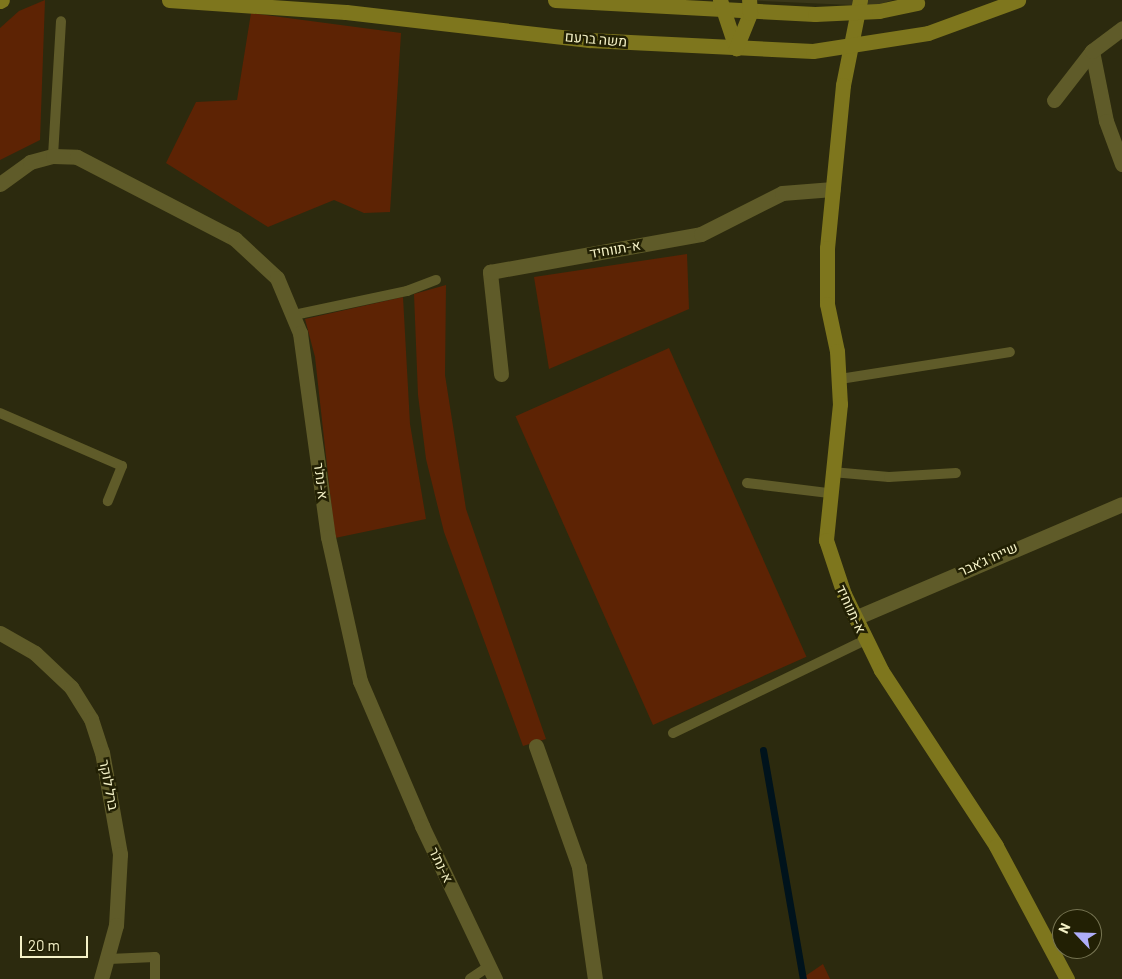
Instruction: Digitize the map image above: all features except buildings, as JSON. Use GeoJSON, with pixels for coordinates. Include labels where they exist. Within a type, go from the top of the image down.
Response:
{"type":"FeatureCollection","features":[{"type":"Feature","properties":{"kind":"main road","name":"משה ברעם"},"geometry":{"type":"LineString","coordinates":[[170,0],[346,12],[504,30],[736,48],[813,51],[928,33],[1018,0]]}},
{"type":"Feature","properties":{"kind":"main road"},"geometry":{"type":"LineString","coordinates":[[555,0],[749,7],[815,14],[879,11],[921,1]]}},
{"type":"Feature","properties":{"kind":"main road","name":"א-תווחיד"},"geometry":{"type":"LineString","coordinates":[[860,0],[843,85],[833,189],[827,304],[840,379],[826,540],[854,618],[866,640],[996,846],[1067,979]]}},
{"type":"Feature","properties":{"kind":"main road"},"geometry":{"type":"LineString","coordinates":[[721,6],[736,48]]}},
{"type":"Feature","properties":{"kind":"main road"},"geometry":{"type":"LineString","coordinates":[[736,48],[749,7]]}},
{"type":"Feature","properties":{"kind":"street"},"geometry":{"type":"LineString","coordinates":[[1054,100],[1092,51],[1122,28]]}},
{"type":"Feature","properties":{"kind":"street"},"geometry":{"type":"LineString","coordinates":[[1092,51],[1106,121],[1122,164]]}},
{"type":"Feature","properties":{"kind":"street","name":"א-נת'ר"},"geometry":{"type":"LineString","coordinates":[[0,184],[30,162],[53,156],[98,164],[235,239],[277,278],[294,316],[310,390],[328,537],[360,681],[422,826],[492,972]]}},
{"type":"Feature","properties":{"kind":"street","name":"א-תווחיד"},"geometry":{"type":"LineString","coordinates":[[502,374],[490,272],[701,234],[782,193],[833,189]]}},
{"type":"Feature","properties":{"kind":"street","name":"שייח' ג'אבר"},"geometry":{"type":"LineString","coordinates":[[854,618],[1122,504]]}},
{"type":"Feature","properties":{"kind":"street","name":"ברל לוקר"},"geometry":{"type":"LineString","coordinates":[[0,633],[35,653],[71,686],[97,736],[120,854],[116,925],[109,959],[101,979]]}},
{"type":"Feature","properties":{"kind":"street"},"geometry":{"type":"LineString","coordinates":[[536,746],[579,867],[595,979]]}},
{"type":"Feature","properties":{"kind":"lane"},"geometry":{"type":"LineString","coordinates":[[53,156],[61,21]]}},
{"type":"Feature","properties":{"kind":"lane"},"geometry":{"type":"LineString","coordinates":[[294,316],[407,291],[436,280]]}},
{"type":"Feature","properties":{"kind":"lane"},"geometry":{"type":"LineString","coordinates":[[840,379],[1010,352]]}},
{"type":"Feature","properties":{"kind":"lane"},"geometry":{"type":"LineString","coordinates":[[0,413],[122,466],[108,501]]}},
{"type":"Feature","properties":{"kind":"lane"},"geometry":{"type":"LineString","coordinates":[[832,472],[889,477],[956,473]]}},
{"type":"Feature","properties":{"kind":"lane"},"geometry":{"type":"LineString","coordinates":[[747,483],[829,493]]}},
{"type":"Feature","properties":{"kind":"lane"},"geometry":{"type":"LineString","coordinates":[[672,733],[866,640]]}},
{"type":"Feature","properties":{"kind":"lane"},"geometry":{"type":"LineString","coordinates":[[109,959],[155,957],[155,979]]}},
{"type":"Feature","properties":{"kind":"lane"},"geometry":{"type":"LineString","coordinates":[[470,979],[492,972]]}},
{"type":"Feature","properties":{"kind":"shaded area"},"geometry":{"type":"Polygon","coordinates":[[[45,0],[40,140],[0,160],[0,28],[19,11],[45,0]]]}},
{"type":"Feature","properties":{"kind":"shaded area"},"geometry":{"type":"Polygon","coordinates":[[[739,0],[893,0],[873,6],[739,0]]]}},
{"type":"Feature","properties":{"kind":"shaded area"},"geometry":{"type":"Polygon","coordinates":[[[251,13],[401,33],[390,212],[364,213],[334,200],[268,227],[166,163],[196,102],[237,100],[251,13]]]}},
{"type":"Feature","properties":{"kind":"shaded area"},"geometry":{"type":"Polygon","coordinates":[[[687,254],[689,309],[549,369],[534,277],[687,254]]]}},
{"type":"Feature","properties":{"kind":"shaded area"},"geometry":{"type":"Polygon","coordinates":[[[446,285],[445,375],[466,509],[546,739],[523,746],[444,532],[426,459],[418,395],[414,294],[446,285]]]}},
{"type":"Feature","properties":{"kind":"shaded area"},"geometry":{"type":"Polygon","coordinates":[[[403,297],[410,424],[426,519],[335,538],[315,357],[305,319],[403,297]]]}},
{"type":"Feature","properties":{"kind":"shaded area"},"geometry":{"type":"Polygon","coordinates":[[[669,348],[806,657],[653,725],[516,416],[669,348]]]}},
{"type":"Feature","properties":{"kind":"shaded area"},"geometry":{"type":"Polygon","coordinates":[[[823,964],[830,979],[801,979],[823,964]]]}},
{"type":"Feature","properties":{"kind":"waterway"},"geometry":{"type":"LineString","coordinates":[[763,750],[803,979]]}}]}
